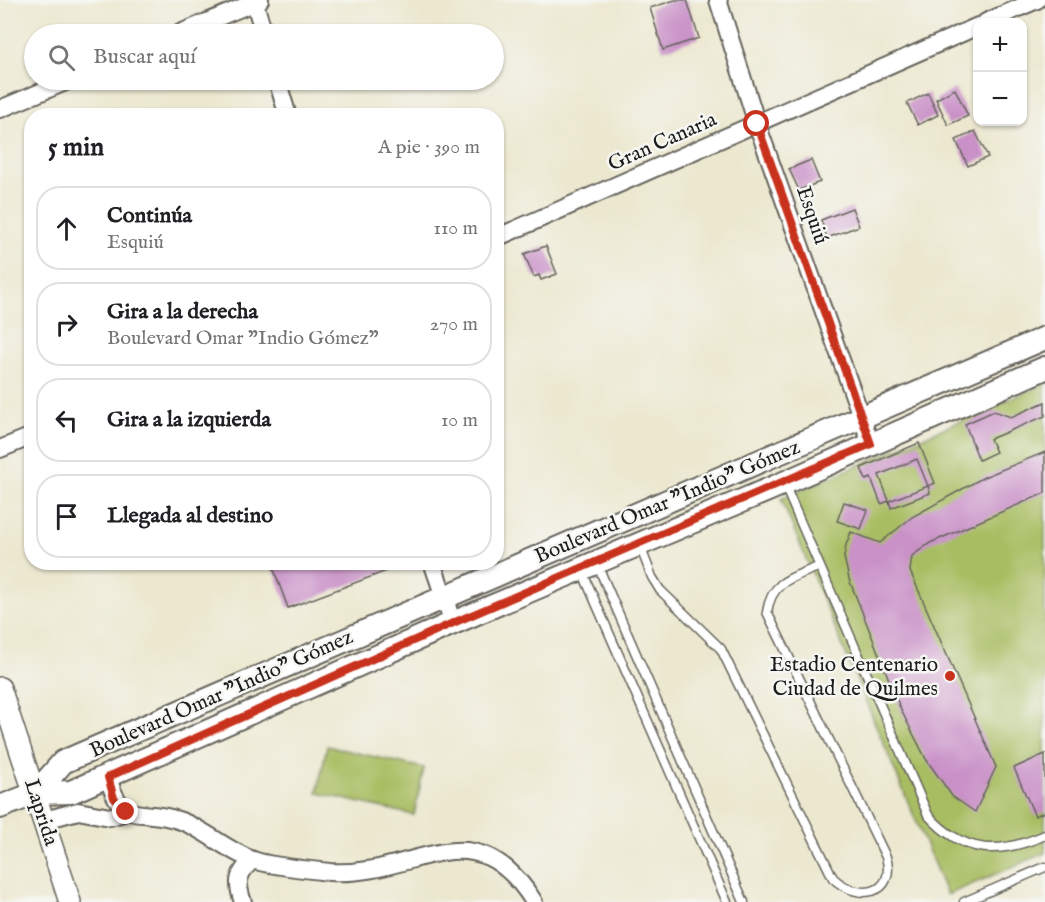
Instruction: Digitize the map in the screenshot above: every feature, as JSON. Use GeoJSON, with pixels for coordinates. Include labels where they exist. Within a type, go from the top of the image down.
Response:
{"type":"FeatureCollection","features":[{"type":"Feature","properties":{"kind":"main road","name":"Boulevard Omar \"Indio\" Gómez"},"geometry":{"type":"LineString","coordinates":[[36,793],[63,762],[444,596],[861,420],[1045,338]]}},
{"type":"Feature","properties":{"kind":"main road"},"geometry":{"type":"LineString","coordinates":[[0,807],[36,793],[70,792],[108,777],[453,623],[784,483],[1045,368]]}},
{"type":"Feature","properties":{"kind":"street","name":"Esquiú"},"geometry":{"type":"LineString","coordinates":[[718,0],[757,124],[871,444]]}},
{"type":"Feature","properties":{"kind":"street"},"geometry":{"type":"LineString","coordinates":[[995,18],[1037,0]]}},
{"type":"Feature","properties":{"kind":"street"},"geometry":{"type":"LineString","coordinates":[[202,24],[256,1],[262,24]]}},
{"type":"Feature","properties":{"kind":"street","name":"Gran Canaria"},"geometry":{"type":"LineString","coordinates":[[504,235],[973,28]]}},
{"type":"Feature","properties":{"kind":"street"},"geometry":{"type":"LineString","coordinates":[[0,109],[46,90]]}},
{"type":"Feature","properties":{"kind":"street"},"geometry":{"type":"LineString","coordinates":[[280,90],[286,108]]}},
{"type":"Feature","properties":{"kind":"street"},"geometry":{"type":"LineString","coordinates":[[0,449],[24,439]]}},
{"type":"Feature","properties":{"kind":"street"},"geometry":{"type":"LineString","coordinates":[[435,570],[453,623]]}},
{"type":"Feature","properties":{"kind":"street","name":"Laprida"},"geometry":{"type":"LineString","coordinates":[[0,688],[70,902]]}},
{"type":"Feature","properties":{"kind":"street"},"geometry":{"type":"LineString","coordinates":[[108,777],[114,798],[126,812]]}},
{"type":"Feature","properties":{"kind":"street"},"geometry":{"type":"LineString","coordinates":[[45,820],[78,810],[110,817],[126,812],[182,821],[253,860],[331,872],[411,862],[454,849],[472,850],[495,858],[522,882],[534,902]]}},
{"type":"Feature","properties":{"kind":"street"},"geometry":{"type":"LineString","coordinates":[[243,902],[237,880],[242,870],[253,860]]}},
{"type":"Feature","properties":{"kind":"lane"},"geometry":{"type":"LineString","coordinates":[[784,483],[818,567],[928,815],[941,830],[988,848],[1017,847],[1045,835]]}},
{"type":"Feature","properties":{"kind":"lane"},"geometry":{"type":"LineString","coordinates":[[639,544],[652,577],[660,590],[722,649],[833,878],[842,892],[859,899],[875,894],[886,883],[890,870],[886,857],[767,612],[774,589],[818,567]]}},
{"type":"Feature","properties":{"kind":"lane"},"geometry":{"type":"LineString","coordinates":[[589,565],[727,902]]}},
{"type":"Feature","properties":{"kind":"lane"},"geometry":{"type":"LineString","coordinates":[[589,565],[744,902]]}},
{"type":"Feature","properties":{"kind":"lane"},"geometry":{"type":"LineString","coordinates":[[964,902],[1045,867]]}},
{"type":"Feature","properties":{"kind":"green space","name":"Estadio Centenario Ciudad de Quilmes"},"geometry":{"type":"Polygon","coordinates":[[[1045,384],[1045,853],[947,895],[781,499],[1045,384]]]}},
{"type":"Feature","properties":{"kind":"green space"},"geometry":{"type":"Polygon","coordinates":[[[327,746],[424,768],[414,815],[317,793],[327,746]]]}},
{"type":"Feature","properties":{"kind":"building"},"geometry":{"type":"Polygon","coordinates":[[[675,0],[687,0],[699,38],[663,50],[650,8],[675,0]]]}},
{"type":"Feature","properties":{"kind":"building"},"geometry":{"type":"Polygon","coordinates":[[[955,89],[968,116],[948,125],[936,99],[955,89]]]}},
{"type":"Feature","properties":{"kind":"building"},"geometry":{"type":"Polygon","coordinates":[[[928,93],[938,115],[918,125],[907,103],[928,93]]]}},
{"type":"Feature","properties":{"kind":"building"},"geometry":{"type":"Polygon","coordinates":[[[975,131],[988,157],[968,166],[956,140],[975,131]]]}},
{"type":"Feature","properties":{"kind":"building"},"geometry":{"type":"Polygon","coordinates":[[[811,160],[820,182],[799,190],[789,169],[811,160]]]}},
{"type":"Feature","properties":{"kind":"building"},"geometry":{"type":"Polygon","coordinates":[[[852,208],[859,226],[827,238],[821,220],[852,208]]]}},
{"type":"Feature","properties":{"kind":"building"},"geometry":{"type":"Polygon","coordinates":[[[546,246],[557,274],[541,280],[539,275],[534,277],[524,254],[546,246]]]}},
{"type":"Feature","properties":{"kind":"building"},"geometry":{"type":"Polygon","coordinates":[[[1045,402],[1045,416],[990,439],[996,452],[979,460],[965,424],[994,411],[1011,417],[1045,402]]]}},
{"type":"Feature","properties":{"kind":"building"},"geometry":{"type":"Polygon","coordinates":[[[919,443],[935,483],[928,486],[917,459],[879,475],[889,501],[881,504],[871,478],[866,480],[861,468],[919,443]]]}},
{"type":"Feature","properties":{"kind":"building"},"geometry":{"type":"Polygon","coordinates":[[[1045,452],[1045,493],[930,543],[912,556],[910,571],[996,767],[975,812],[952,796],[926,759],[901,710],[849,579],[844,557],[846,545],[851,532],[880,543],[912,517],[984,477],[1045,452]]]}},
{"type":"Feature","properties":{"kind":"building"},"geometry":{"type":"Polygon","coordinates":[[[928,486],[930,493],[891,508],[889,501],[928,486]]]}},
{"type":"Feature","properties":{"kind":"building"},"geometry":{"type":"Polygon","coordinates":[[[844,502],[868,510],[861,529],[837,521],[844,502]]]}},
{"type":"Feature","properties":{"kind":"building"},"geometry":{"type":"Polygon","coordinates":[[[274,570],[389,570],[288,608],[274,570]]]}},
{"type":"Feature","properties":{"kind":"building"},"geometry":{"type":"Polygon","coordinates":[[[1045,754],[1045,812],[1035,816],[1014,768],[1045,754]]]}},
{"type":"Feature","properties":{"kind":"place","name":"Estadio Centenario Ciudad de Quilmes"},"geometry":{"type":"Point","coordinates":[950,676]}},
{"type":"Feature","properties":{"kind":"route"},"geometry":{"type":"LineString","coordinates":[[126,812],[114,798],[108,777],[453,623],[871,444],[757,124]]}}]}
